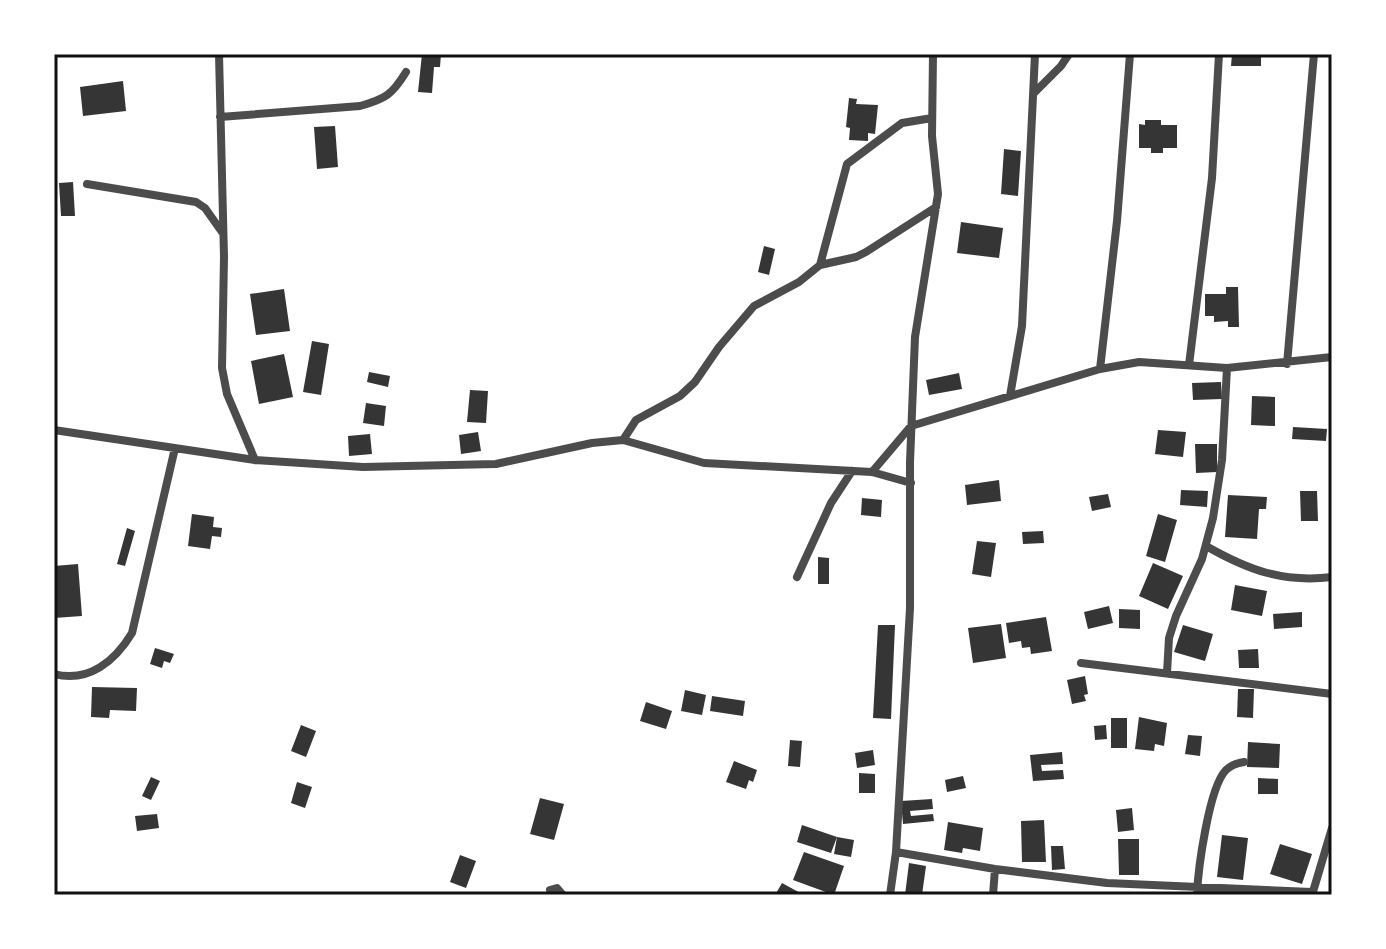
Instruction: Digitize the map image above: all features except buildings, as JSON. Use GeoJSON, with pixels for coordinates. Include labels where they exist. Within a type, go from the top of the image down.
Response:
{"type":"FeatureCollection","features":[{"type":"Feature","properties":{"kind":"street"},"geometry":{"type":"LineString","coordinates":[[219,54],[222,368],[227,394],[255,460]]}},
{"type":"Feature","properties":{"kind":"street"},"geometry":{"type":"LineString","coordinates":[[890,895],[896,852],[910,608],[915,337],[938,194],[932,136],[933,54]]}},
{"type":"Feature","properties":{"kind":"street"},"geometry":{"type":"LineString","coordinates":[[1010,396],[1022,326],[1035,54]]}},
{"type":"Feature","properties":{"kind":"street"},"geometry":{"type":"LineString","coordinates":[[1033,94],[1069,54]]}},
{"type":"Feature","properties":{"kind":"street"},"geometry":{"type":"LineString","coordinates":[[1100,369],[1117,221],[1130,54]]}},
{"type":"Feature","properties":{"kind":"street"},"geometry":{"type":"LineString","coordinates":[[1189,365],[1211,189],[1219,54]]}},
{"type":"Feature","properties":{"kind":"street"},"geometry":{"type":"LineString","coordinates":[[1287,364],[1314,54]]}},
{"type":"Feature","properties":{"kind":"street"},"geometry":{"type":"LineString","coordinates":[[220,117],[360,106],[382,100],[395,90],[406,72]]}},
{"type":"Feature","properties":{"kind":"street"},"geometry":{"type":"LineString","coordinates":[[820,265],[847,164],[902,123],[932,118]]}},
{"type":"Feature","properties":{"kind":"street"},"geometry":{"type":"LineString","coordinates":[[87,184],[196,202],[205,208],[223,233]]}},
{"type":"Feature","properties":{"kind":"street"},"geometry":{"type":"LineString","coordinates":[[623,440],[636,420],[680,396],[695,382],[719,347],[754,306],[799,282],[820,265],[856,257],[936,207]]}},
{"type":"Feature","properties":{"kind":"street"},"geometry":{"type":"LineString","coordinates":[[872,472],[911,426],[1100,369],[1139,362],[1227,368],[1332,357]]}},
{"type":"Feature","properties":{"kind":"street"},"geometry":{"type":"LineString","coordinates":[[1167,673],[1169,638],[1206,546],[1213,518],[1222,460],[1227,368]]}},
{"type":"Feature","properties":{"kind":"street"},"geometry":{"type":"LineString","coordinates":[[54,430],[255,460],[363,467],[466,466],[507,462],[592,443],[623,440],[704,463],[872,472],[911,483]]}},
{"type":"Feature","properties":{"kind":"street"},"geometry":{"type":"LineString","coordinates":[[54,674],[68,678],[108,664],[132,633],[175,448]]}},
{"type":"Feature","properties":{"kind":"street"},"geometry":{"type":"LineString","coordinates":[[797,577],[831,503],[852,471]]}},
{"type":"Feature","properties":{"kind":"street"},"geometry":{"type":"LineString","coordinates":[[1206,546],[1274,576],[1294,580],[1332,577]]}},
{"type":"Feature","properties":{"kind":"street"},"geometry":{"type":"LineString","coordinates":[[1081,663],[1332,694]]}},
{"type":"Feature","properties":{"kind":"street"},"geometry":{"type":"LineString","coordinates":[[1197,890],[1208,819],[1220,779],[1226,770],[1244,762]]}},
{"type":"Feature","properties":{"kind":"street"},"geometry":{"type":"LineString","coordinates":[[896,852],[995,869],[1107,883],[1197,890],[1312,893],[1332,828]]}},
{"type":"Feature","properties":{"kind":"street"},"geometry":{"type":"LineString","coordinates":[[993,895],[995,869]]}},
{"type":"Feature","properties":{"kind":"street"},"geometry":{"type":"LineString","coordinates":[[1106,895],[1107,883]]}},
{"type":"Feature","properties":{"kind":"street"},"geometry":{"type":"LineString","coordinates":[[550,890],[557,888],[563,895]]}}]}
